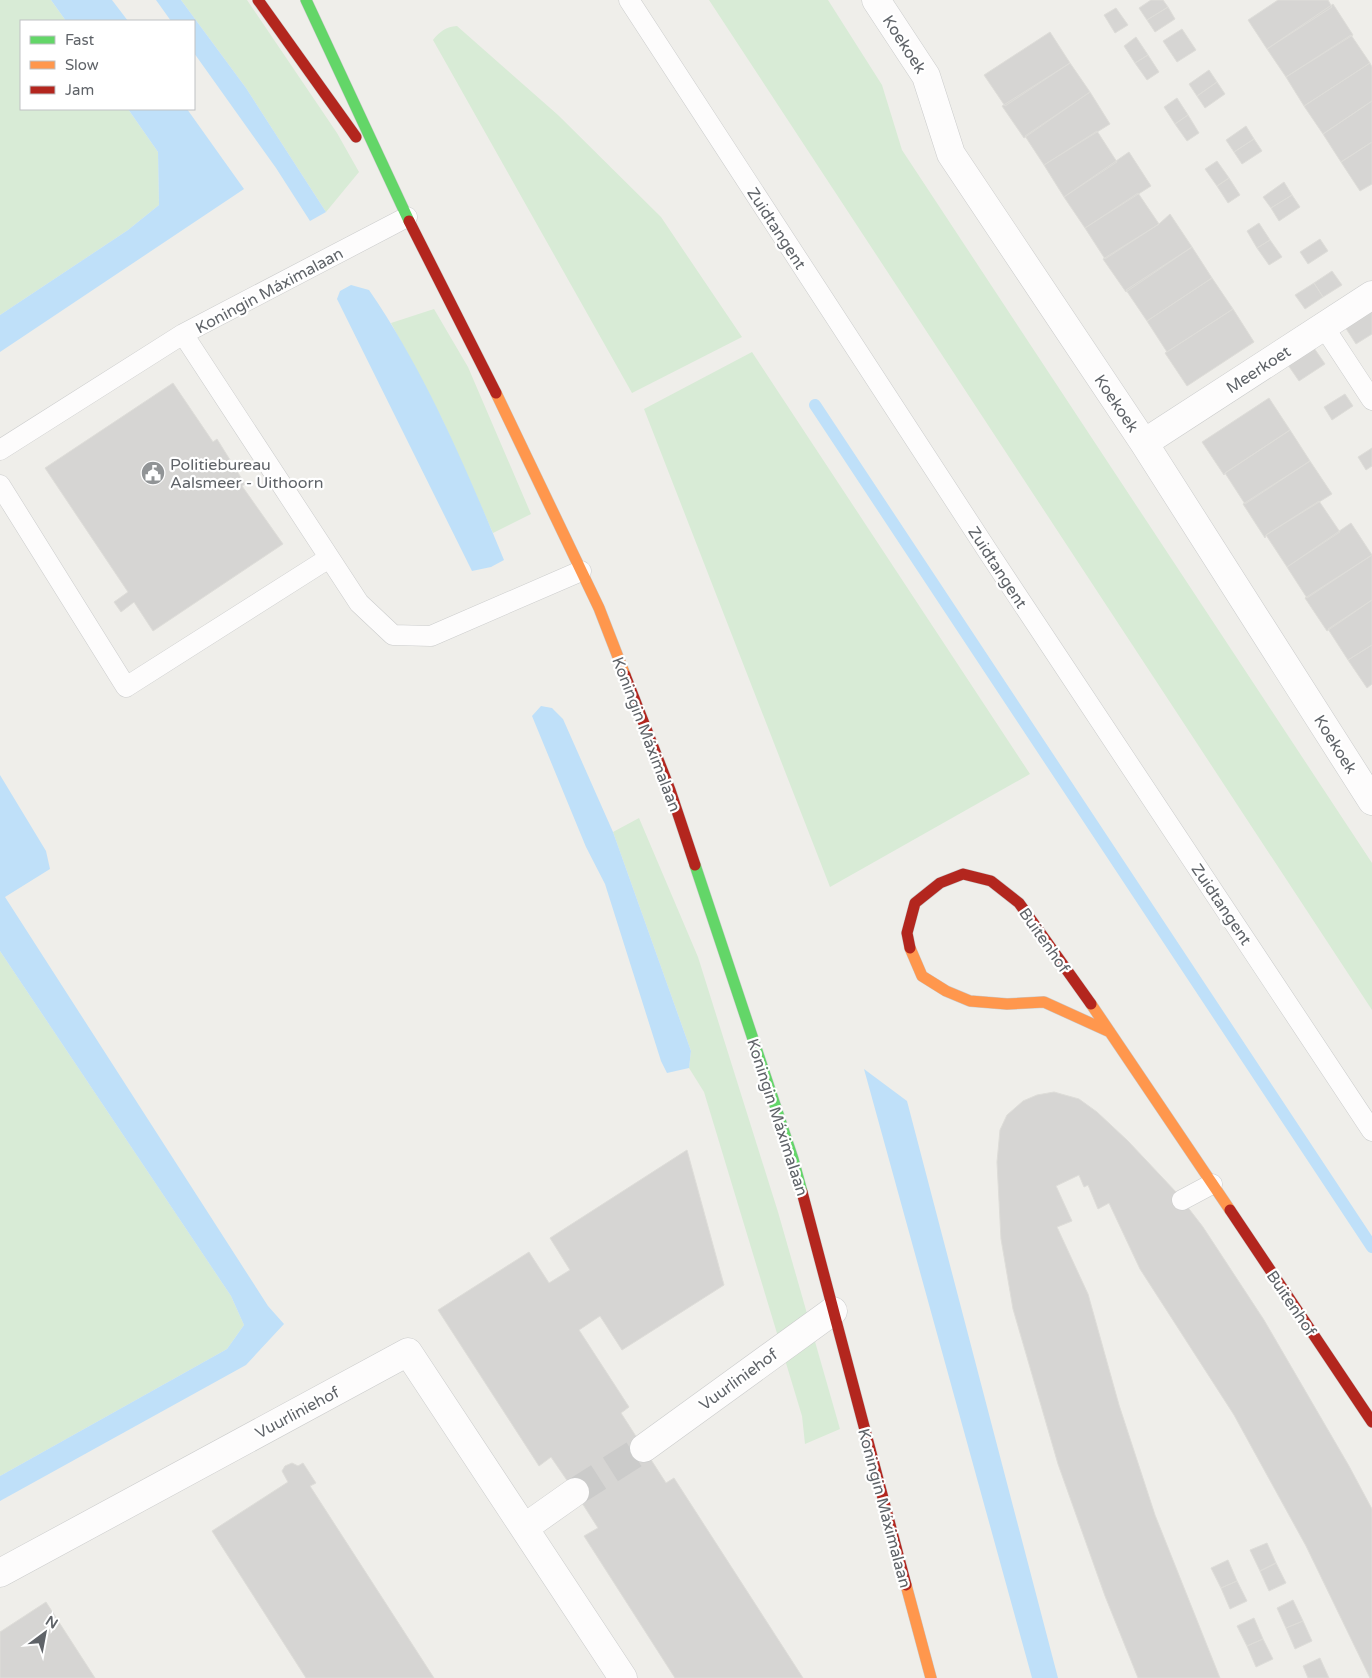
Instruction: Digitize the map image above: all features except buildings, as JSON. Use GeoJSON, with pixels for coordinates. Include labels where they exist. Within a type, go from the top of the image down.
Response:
{"type":"FeatureCollection","features":[{"type":"Feature","properties":{"kind":"main road","name":"Koningin Máximalaan"},"geometry":{"type":"LineString","coordinates":[[258,0],[392,188]]}},
{"type":"Feature","properties":{"kind":"main road","name":"Koningin Máximalaan"},"geometry":{"type":"LineString","coordinates":[[306,0],[392,188],[476,351],[599,608],[670,790],[793,1158],[931,1678]]}},
{"type":"Feature","properties":{"kind":"main road","name":"Buitenhof"},"geometry":{"type":"LineString","coordinates":[[1110,1032],[1044,1002],[1007,1004],[970,1002],[922,976],[912,956],[907,933],[915,903],[940,883],[963,874],[991,881],[1019,903],[1110,1032],[1372,1422]]}},
{"type":"Feature","properties":{"kind":"street","name":"Koekoek"},"geometry":{"type":"LineString","coordinates":[[876,0],[926,76],[951,154],[1144,443],[1369,792]]}},
{"type":"Feature","properties":{"kind":"street","name":"Meerkoet"},"geometry":{"type":"LineString","coordinates":[[1144,443],[1372,295]]}},
{"type":"Feature","properties":{"kind":"street","name":"Vuurliniehof"},"geometry":{"type":"LineString","coordinates":[[644,1448],[833,1311]]}},
{"type":"Feature","properties":{"kind":"street","name":"Vuurliniehof"},"geometry":{"type":"LineString","coordinates":[[0,1573],[408,1352],[623,1678]]}},
{"type":"Feature","properties":{"kind":"street"},"geometry":{"type":"LineString","coordinates":[[524,1528],[575,1492]]}},
{"type":"Feature","properties":{"kind":"lane","name":"Zuidtangent"},"geometry":{"type":"LineString","coordinates":[[629,0],[992,558],[1372,1131]]}},
{"type":"Feature","properties":{"kind":"lane","name":"Koningin Máximalaan"},"geometry":{"type":"LineString","coordinates":[[407,217],[184,334],[359,603],[392,635],[431,636],[581,571]]}},
{"type":"Feature","properties":{"kind":"lane"},"geometry":{"type":"LineString","coordinates":[[1324,327],[1372,400]]}},
{"type":"Feature","properties":{"kind":"lane"},"geometry":{"type":"LineString","coordinates":[[0,450],[184,334]]}},
{"type":"Feature","properties":{"kind":"lane"},"geometry":{"type":"LineString","coordinates":[[0,484],[126,687],[329,558]]}},
{"type":"Feature","properties":{"kind":"lane"},"geometry":{"type":"LineString","coordinates":[[1182,1200],[1212,1184]]}},
{"type":"Feature","properties":{"kind":"green space"},"geometry":{"type":"Polygon","coordinates":[[[0,0],[51,0],[65,20],[20,20],[20,110],[129,110],[158,152],[159,205],[128,230],[0,315],[0,0]]]}},
{"type":"Feature","properties":{"kind":"green space"},"geometry":{"type":"Polygon","coordinates":[[[181,0],[247,0],[337,133],[359,172],[326,212],[246,88],[181,0]]]}},
{"type":"Feature","properties":{"kind":"green space"},"geometry":{"type":"Polygon","coordinates":[[[709,0],[828,0],[882,85],[902,150],[1372,863],[1372,1010],[709,0]]]}},
{"type":"Feature","properties":{"kind":"green space"},"geometry":{"type":"Polygon","coordinates":[[[457,26],[558,115],[661,217],[742,337],[632,393],[433,40],[444,30],[457,26]]]}},
{"type":"Feature","properties":{"kind":"green space"},"geometry":{"type":"Polygon","coordinates":[[[434,309],[468,367],[531,514],[493,533],[443,421],[391,323],[434,309]]]}},
{"type":"Feature","properties":{"kind":"green space"},"geometry":{"type":"Polygon","coordinates":[[[752,352],[1030,774],[830,887],[644,409],[752,352]]]}},
{"type":"Feature","properties":{"kind":"green space"},"geometry":{"type":"Polygon","coordinates":[[[639,818],[698,957],[778,1212],[840,1429],[805,1444],[802,1416],[704,1092],[689,1068],[691,1051],[613,832],[639,818]]]}},
{"type":"Feature","properties":{"kind":"green space"},"geometry":{"type":"Polygon","coordinates":[[[0,951],[231,1296],[244,1325],[227,1349],[0,1476],[0,951]]]}},
{"type":"Feature","properties":{"kind":"water"},"geometry":{"type":"Polygon","coordinates":[[[51,0],[112,0],[127,20],[65,20],[51,0]]]}},
{"type":"Feature","properties":{"kind":"water"},"geometry":{"type":"Polygon","coordinates":[[[156,0],[181,0],[246,88],[326,212],[310,221],[276,168],[195,54],[195,20],[170,20],[156,0]]]}},
{"type":"Feature","properties":{"kind":"water"},"geometry":{"type":"Polygon","coordinates":[[[129,110],[188,110],[244,189],[0,352],[0,315],[128,230],[159,205],[158,152],[129,110]]]}},
{"type":"Feature","properties":{"kind":"water"},"geometry":{"type":"Polygon","coordinates":[[[351,285],[369,290],[409,354],[444,422],[504,560],[491,567],[472,571],[337,299],[340,291],[351,285]]]}},
{"type":"Feature","properties":{"kind":"water"},"geometry":{"type":"Polygon","coordinates":[[[541,706],[552,708],[563,719],[613,832],[691,1051],[689,1068],[667,1073],[661,1061],[605,884],[586,847],[532,716],[541,706]]]}},
{"type":"Feature","properties":{"kind":"water"},"geometry":{"type":"Polygon","coordinates":[[[0,775],[46,851],[50,869],[5,897],[268,1306],[284,1324],[246,1365],[0,1501],[0,1476],[227,1349],[244,1325],[231,1296],[0,951],[0,775]]]}},
{"type":"Feature","properties":{"kind":"water"},"geometry":{"type":"Polygon","coordinates":[[[864,1069],[907,1101],[1058,1678],[1032,1678],[864,1069]]]}},
{"type":"Feature","properties":{"kind":"waterway"},"geometry":{"type":"LineString","coordinates":[[815,405],[1372,1247]]}},
{"type":"Feature","properties":{"kind":"tunnel"},"geometry":{"type":"LineString","coordinates":[[575,1492],[644,1448]]}},
{"type":"Feature","properties":{"kind":"traffic: fast"},"geometry":{"type":"LineString","coordinates":[[306,0],[409,221]]}},
{"type":"Feature","properties":{"kind":"traffic: fast"},"geometry":{"type":"LineString","coordinates":[[695,865],[793,1159],[802,1192]]}},
{"type":"Feature","properties":{"kind":"traffic: slow"},"geometry":{"type":"LineString","coordinates":[[496,393],[599,608],[625,675]]}},
{"type":"Feature","properties":{"kind":"traffic: slow"},"geometry":{"type":"LineString","coordinates":[[910,948],[922,976],[946,991],[970,1001],[1007,1004],[1044,1002],[1110,1032]]}},
{"type":"Feature","properties":{"kind":"traffic: slow"},"geometry":{"type":"LineString","coordinates":[[1091,1004],[1230,1210]]}},
{"type":"Feature","properties":{"kind":"traffic: slow"},"geometry":{"type":"LineString","coordinates":[[906,1585],[931,1678]]}},
{"type":"Feature","properties":{"kind":"traffic: jam"},"geometry":{"type":"LineString","coordinates":[[258,0],[356,137]]}},
{"type":"Feature","properties":{"kind":"traffic: jam"},"geometry":{"type":"LineString","coordinates":[[409,221],[496,393]]}},
{"type":"Feature","properties":{"kind":"traffic: jam"},"geometry":{"type":"LineString","coordinates":[[625,675],[670,790],[695,865]]}},
{"type":"Feature","properties":{"kind":"traffic: jam"},"geometry":{"type":"LineString","coordinates":[[910,948],[907,933],[915,903],[940,883],[963,874],[991,881],[1019,903],[1091,1004]]}},
{"type":"Feature","properties":{"kind":"traffic: jam"},"geometry":{"type":"LineString","coordinates":[[802,1192],[906,1585]]}},
{"type":"Feature","properties":{"kind":"traffic: jam"},"geometry":{"type":"LineString","coordinates":[[1230,1210],[1372,1422]]}},
{"type":"Feature","properties":{"kind":"place","name":"Politiebureau Aalsmeer - Uithoorn"},"geometry":{"type":"Point","coordinates":[153,473]}}]}
